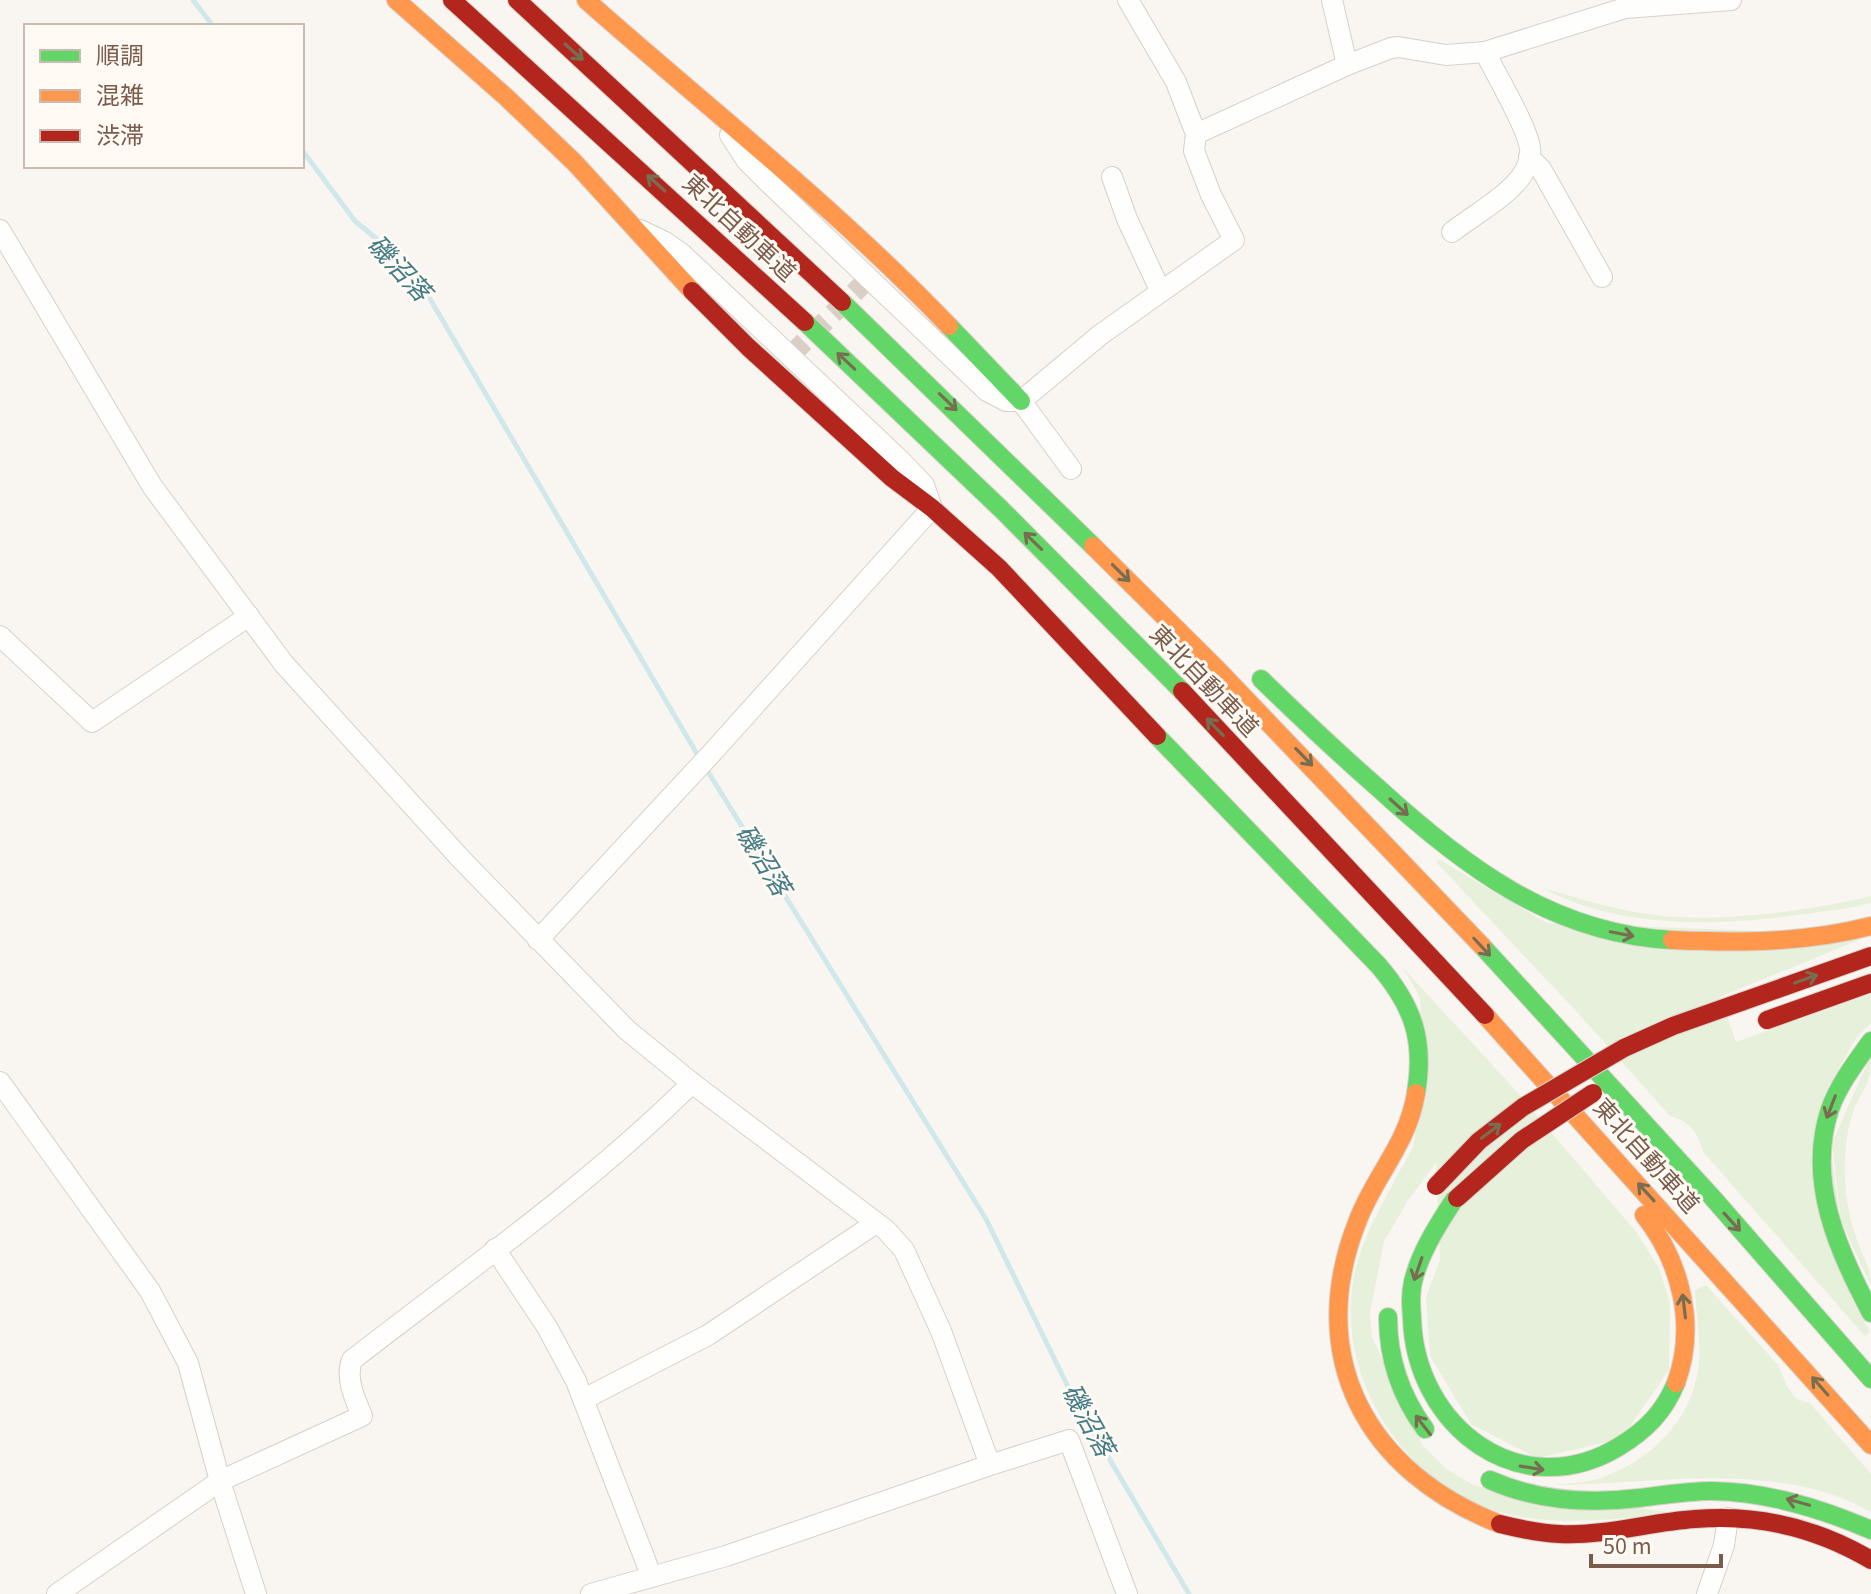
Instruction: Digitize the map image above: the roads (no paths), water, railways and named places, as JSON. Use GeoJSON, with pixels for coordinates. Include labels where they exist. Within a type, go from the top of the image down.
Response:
{"type":"FeatureCollection","features":[{"type":"Feature","properties":{"kind":"main road"},"geometry":{"type":"LineString","coordinates":[[396,0],[518,108],[575,163],[633,227]]}},
{"type":"Feature","properties":{"kind":"main road","name":"東北自動車道"},"geometry":{"type":"LineString","coordinates":[[452,0],[734,255],[1079,586],[1327,844],[1744,1299],[1871,1445]]}},
{"type":"Feature","properties":{"kind":"main road","name":"東北自動車道"},"geometry":{"type":"LineString","coordinates":[[517,0],[764,227],[1026,478],[1356,811],[1572,1044],[1871,1379]]}},
{"type":"Feature","properties":{"kind":"main road"},"geometry":{"type":"LineString","coordinates":[[586,0],[720,118]]}},
{"type":"Feature","properties":{"kind":"main road"},"geometry":{"type":"LineString","coordinates":[[1026,478],[1137,562]]}},
{"type":"Feature","properties":{"kind":"main road"},"geometry":{"type":"LineString","coordinates":[[932,508],[999,568],[1041,611],[1119,697],[1379,966],[1407,1002],[1419,1047],[1415,1103],[1395,1155],[1354,1228],[1343,1260],[1336,1318],[1347,1377],[1362,1412],[1380,1440],[1407,1471],[1434,1491],[1472,1512],[1526,1530],[1557,1534],[1693,1519],[1761,1520],[1824,1537],[1871,1560]]}},
{"type":"Feature","properties":{"kind":"main road"},"geometry":{"type":"LineString","coordinates":[[1253,672],[1438,842],[1495,885],[1557,914],[1600,929],[1664,940],[1778,941],[1871,926]]}},
{"type":"Feature","properties":{"kind":"main road"},"geometry":{"type":"LineString","coordinates":[[1327,844],[1382,925],[1648,1220],[1672,1260],[1682,1290],[1684,1351],[1677,1383],[1666,1407],[1626,1446],[1605,1458],[1562,1470],[1535,1469],[1507,1463],[1461,1434],[1442,1412],[1425,1383],[1410,1322],[1411,1291],[1419,1264],[1434,1231],[1454,1200],[1522,1140],[1578,1101],[1626,1075]]}},
{"type":"Feature","properties":{"kind":"main road"},"geometry":{"type":"LineString","coordinates":[[1423,1204],[1479,1141],[1523,1107],[1624,1048],[1673,1026],[1871,956]]}},
{"type":"Feature","properties":{"kind":"main road"},"geometry":{"type":"LineString","coordinates":[[1749,1026],[1871,983]]}},
{"type":"Feature","properties":{"kind":"main road"},"geometry":{"type":"LineString","coordinates":[[1871,1041],[1849,1069],[1832,1105],[1823,1135],[1820,1177],[1835,1239],[1871,1313]]}},
{"type":"Feature","properties":{"kind":"main road"},"geometry":{"type":"LineString","coordinates":[[1388,1297],[1387,1335],[1398,1381],[1416,1417],[1437,1441]]}},
{"type":"Feature","properties":{"kind":"main road"},"geometry":{"type":"LineString","coordinates":[[1471,1470],[1506,1488],[1571,1499],[1628,1499],[1688,1492],[1766,1495],[1835,1514],[1871,1530]]}},
{"type":"Feature","properties":{"kind":"street"},"geometry":{"type":"LineString","coordinates":[[720,118],[747,161],[987,391],[1006,401],[1021,401],[1100,335],[1234,240],[1211,195],[1194,151],[1196,134],[1176,82],[1128,0]]}},
{"type":"Feature","properties":{"kind":"street"},"geometry":{"type":"LineString","coordinates":[[1332,0],[1347,65]]}},
{"type":"Feature","properties":{"kind":"street"},"geometry":{"type":"LineString","coordinates":[[1196,134],[1347,65],[1398,47],[1446,55],[1485,52],[1625,8],[1731,0]]}},
{"type":"Feature","properties":{"kind":"street"},"geometry":{"type":"LineString","coordinates":[[1452,232],[1511,187],[1524,172],[1529,157],[1530,149],[1524,132],[1485,52]]}},
{"type":"Feature","properties":{"kind":"street"},"geometry":{"type":"LineString","coordinates":[[1529,157],[1541,169],[1602,277]]}},
{"type":"Feature","properties":{"kind":"street"},"geometry":{"type":"LineString","coordinates":[[1112,177],[1127,219],[1160,290]]}},
{"type":"Feature","properties":{"kind":"street"},"geometry":{"type":"LineString","coordinates":[[538,940],[702,765],[932,508],[924,485],[900,460],[682,254],[633,227]]}},
{"type":"Feature","properties":{"kind":"street"},"geometry":{"type":"LineString","coordinates":[[0,230],[152,486],[284,664],[538,940],[627,1030],[876,1223],[904,1250],[941,1331],[990,1465]]}},
{"type":"Feature","properties":{"kind":"street"},"geometry":{"type":"LineString","coordinates":[[1021,401],[1071,469]]}},
{"type":"Feature","properties":{"kind":"street"},"geometry":{"type":"LineString","coordinates":[[0,636],[92,722],[249,616]]}},
{"type":"Feature","properties":{"kind":"street"},"geometry":{"type":"LineString","coordinates":[[0,1082],[150,1291],[188,1363],[220,1481],[256,1594]]}},
{"type":"Feature","properties":{"kind":"street"},"geometry":{"type":"LineString","coordinates":[[57,1594],[220,1481],[362,1416],[348,1370],[352,1360],[557,1204],[638,1137],[692,1083]]}},
{"type":"Feature","properties":{"kind":"street"},"geometry":{"type":"LineString","coordinates":[[584,1399],[708,1335],[876,1223]]}},
{"type":"Feature","properties":{"kind":"street"},"geometry":{"type":"LineString","coordinates":[[495,1249],[547,1327],[584,1399],[651,1575]]}},
{"type":"Feature","properties":{"kind":"street"},"geometry":{"type":"LineString","coordinates":[[591,1594],[726,1556],[1069,1440],[1127,1594]]}},
{"type":"Feature","properties":{"kind":"street"},"geometry":{"type":"LineString","coordinates":[[1707,1594],[1724,1545],[1728,1518]]}},
{"type":"Feature","properties":{"kind":"waterway","name":"磯沼落"},"geometry":{"type":"LineString","coordinates":[[193,0],[211,24]]}},
{"type":"Feature","properties":{"kind":"waterway","name":"磯沼落"},"geometry":{"type":"LineString","coordinates":[[304,153],[355,221],[395,254],[423,287],[700,759]]}},
{"type":"Feature","properties":{"kind":"waterway","name":"磯沼落"},"geometry":{"type":"LineString","coordinates":[[705,767],[986,1219],[1073,1397],[1189,1594]]}},
{"type":"Feature","properties":{"kind":"tunnel"},"geometry":{"type":"LineString","coordinates":[[790,356],[869,278]]}}]}
